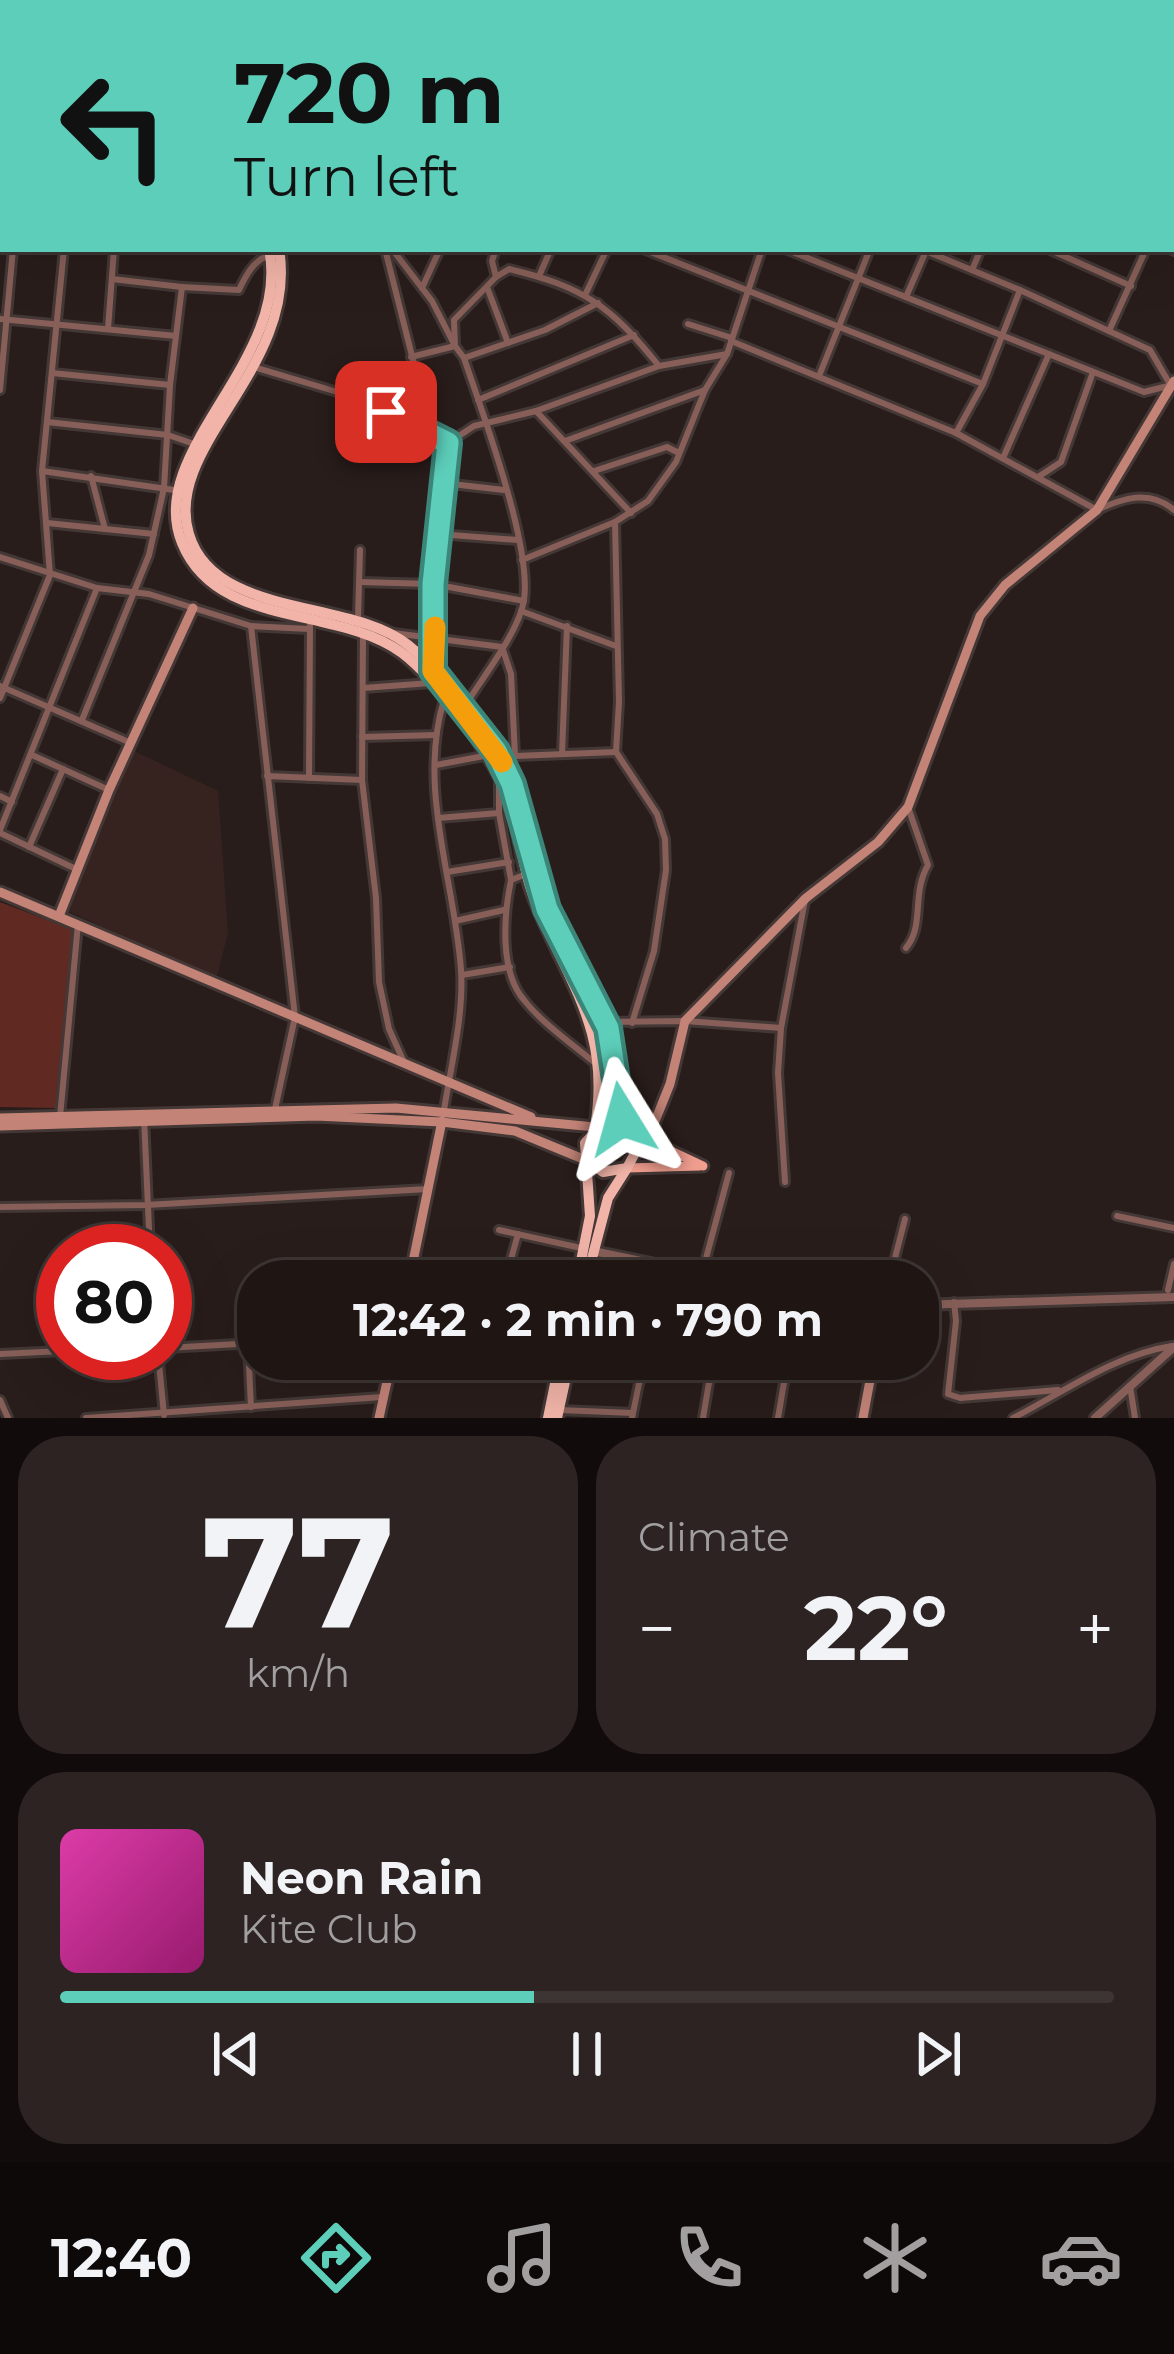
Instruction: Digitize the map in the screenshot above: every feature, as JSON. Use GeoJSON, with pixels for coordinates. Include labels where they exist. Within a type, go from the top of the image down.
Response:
{"type":"FeatureCollection","features":[{"type":"Feature","properties":{"kind":"highway"},"geometry":{"type":"LineString","coordinates":[[175,490],[195,468],[271,336],[280,306],[270,253]]}},
{"type":"Feature","properties":{"kind":"highway"},"geometry":{"type":"LineString","coordinates":[[270,253],[271,298],[264,324],[175,490],[179,537],[200,574],[228,594],[310,624],[389,632],[414,650],[502,771]]}},
{"type":"Feature","properties":{"kind":"highway"},"geometry":{"type":"LineString","coordinates":[[175,490],[189,536],[204,563],[218,576],[234,586],[362,627],[432,677]]}},
{"type":"Feature","properties":{"kind":"highway"},"geometry":{"type":"LineString","coordinates":[[447,697],[464,709],[502,771],[545,926],[586,1009],[598,1065],[595,1127],[584,1143],[588,1260]]}},
{"type":"Feature","properties":{"kind":"highway"},"geometry":{"type":"LineString","coordinates":[[530,872],[605,1022],[635,1153],[608,1198],[585,1260]]}},
{"type":"Feature","properties":{"kind":"highway"},"geometry":{"type":"LineString","coordinates":[[595,1127],[611,1122],[628,1129]]}},
{"type":"Feature","properties":{"kind":"highway"},"geometry":{"type":"LineString","coordinates":[[588,1161],[608,1173],[627,1168]]}},
{"type":"Feature","properties":{"kind":"highway"},"geometry":{"type":"LineString","coordinates":[[554,1414],[558,1380]]}},
{"type":"Feature","properties":{"kind":"highway"},"geometry":{"type":"LineString","coordinates":[[554,1414],[565,1380]]}},
{"type":"Feature","properties":{"kind":"main road"},"geometry":{"type":"LineString","coordinates":[[646,1141],[670,1084],[686,1021],[806,898],[878,842],[908,807],[980,616],[1005,584],[1096,510],[1150,415],[1173,385]]}},
{"type":"Feature","properties":{"kind":"main road"},"geometry":{"type":"LineString","coordinates":[[59,916],[109,790],[193,608]]}},
{"type":"Feature","properties":{"kind":"main road"},"geometry":{"type":"LineString","coordinates":[[0,892],[542,1122]]}},
{"type":"Feature","properties":{"kind":"main road"},"geometry":{"type":"LineString","coordinates":[[0,1122],[275,1113],[443,1116],[595,1127]]}},
{"type":"Feature","properties":{"kind":"main road"},"geometry":{"type":"LineString","coordinates":[[443,1116],[515,1131],[588,1161]]}},
{"type":"Feature","properties":{"kind":"main road"},"geometry":{"type":"LineString","coordinates":[[414,1260],[443,1116]]}},
{"type":"Feature","properties":{"kind":"main road"},"geometry":{"type":"LineString","coordinates":[[0,1122],[60,1117],[144,1119]]}},
{"type":"Feature","properties":{"kind":"main road"},"geometry":{"type":"LineString","coordinates":[[627,1168],[703,1166],[628,1129]]}},
{"type":"Feature","properties":{"kind":"main road"},"geometry":{"type":"LineString","coordinates":[[379,1418],[388,1380]]}},
{"type":"Feature","properties":{"kind":"main road"},"geometry":{"type":"LineString","coordinates":[[863,1418],[870,1380]]}},
{"type":"Feature","properties":{"kind":"street"},"geometry":{"type":"LineString","coordinates":[[0,390],[13,252]]}},
{"type":"Feature","properties":{"kind":"street"},"geometry":{"type":"LineString","coordinates":[[0,698],[50,575],[42,471],[64,252]]}},
{"type":"Feature","properties":{"kind":"street"},"geometry":{"type":"LineString","coordinates":[[107,330],[114,252]]}},
{"type":"Feature","properties":{"kind":"street"},"geometry":{"type":"LineString","coordinates":[[389,252],[432,435],[448,443]]}},
{"type":"Feature","properties":{"kind":"street"},"geometry":{"type":"LineString","coordinates":[[391,252],[422,288],[464,358],[522,560],[521,611],[464,709]]}},
{"type":"Feature","properties":{"kind":"street"},"geometry":{"type":"LineString","coordinates":[[422,288],[439,252]]}},
{"type":"Feature","properties":{"kind":"street"},"geometry":{"type":"LineString","coordinates":[[495,252],[496,277]]}},
{"type":"Feature","properties":{"kind":"street"},"geometry":{"type":"LineString","coordinates":[[539,276],[550,252]]}},
{"type":"Feature","properties":{"kind":"street"},"geometry":{"type":"LineString","coordinates":[[586,293],[606,252]]}},
{"type":"Feature","properties":{"kind":"street"},"geometry":{"type":"LineString","coordinates":[[651,252],[983,384]]}},
{"type":"Feature","properties":{"kind":"street"},"geometry":{"type":"LineString","coordinates":[[522,560],[616,522],[648,501],[679,453],[705,390],[727,354],[761,252]]}},
{"type":"Feature","properties":{"kind":"street"},"geometry":{"type":"LineString","coordinates":[[792,252],[1144,392],[1173,385],[1150,350],[929,252]]}},
{"type":"Feature","properties":{"kind":"street"},"geometry":{"type":"LineString","coordinates":[[819,376],[869,252]]}},
{"type":"Feature","properties":{"kind":"street"},"geometry":{"type":"LineString","coordinates":[[906,297],[923,252]]}},
{"type":"Feature","properties":{"kind":"street"},"geometry":{"type":"LineString","coordinates":[[972,270],[980,252]]}},
{"type":"Feature","properties":{"kind":"street"},"geometry":{"type":"LineString","coordinates":[[1055,252],[1131,286]]}},
{"type":"Feature","properties":{"kind":"street"},"geometry":{"type":"LineString","coordinates":[[1109,331],[1145,252]]}},
{"type":"Feature","properties":{"kind":"street"},"geometry":{"type":"LineString","coordinates":[[112,279],[239,290],[270,253]]}},
{"type":"Feature","properties":{"kind":"street"},"geometry":{"type":"LineString","coordinates":[[455,346],[454,320],[509,269],[586,293],[634,335],[658,366]]}},
{"type":"Feature","properties":{"kind":"street"},"geometry":{"type":"LineString","coordinates":[[82,720],[175,490],[168,435],[182,287]]}},
{"type":"Feature","properties":{"kind":"street"},"geometry":{"type":"LineString","coordinates":[[487,287],[508,343]]}},
{"type":"Feature","properties":{"kind":"street"},"geometry":{"type":"LineString","coordinates":[[956,433],[983,384],[1020,290]]}},
{"type":"Feature","properties":{"kind":"street"},"geometry":{"type":"LineString","coordinates":[[464,358],[567,321],[598,303]]}},
{"type":"Feature","properties":{"kind":"street"},"geometry":{"type":"LineString","coordinates":[[3,319],[176,337]]}},
{"type":"Feature","properties":{"kind":"street"},"geometry":{"type":"LineString","coordinates":[[688,323],[956,433],[1096,510],[1122,498],[1144,497],[1164,501],[1174,510]]}},
{"type":"Feature","properties":{"kind":"street"},"geometry":{"type":"LineString","coordinates":[[478,400],[634,335]]}},
{"type":"Feature","properties":{"kind":"street"},"geometry":{"type":"LineString","coordinates":[[411,357],[455,346]]}},
{"type":"Feature","properties":{"kind":"street"},"geometry":{"type":"LineString","coordinates":[[362,688],[432,677],[433,584],[448,443],[464,431],[536,412],[658,366],[727,354]]}},
{"type":"Feature","properties":{"kind":"street"},"geometry":{"type":"LineString","coordinates":[[1003,458],[1049,354]]}},
{"type":"Feature","properties":{"kind":"street"},"geometry":{"type":"LineString","coordinates":[[254,367],[354,397],[448,443]]}},
{"type":"Feature","properties":{"kind":"street"},"geometry":{"type":"LineString","coordinates":[[1038,477],[1061,461],[1093,372]]}},
{"type":"Feature","properties":{"kind":"street"},"geometry":{"type":"LineString","coordinates":[[52,373],[170,385]]}},
{"type":"Feature","properties":{"kind":"street"},"geometry":{"type":"LineString","coordinates":[[565,441],[705,390]]}},
{"type":"Feature","properties":{"kind":"street"},"geometry":{"type":"LineString","coordinates":[[536,412],[631,513]]}},
{"type":"Feature","properties":{"kind":"street"},"geometry":{"type":"LineString","coordinates":[[46,422],[168,435],[197,445]]}},
{"type":"Feature","properties":{"kind":"street"},"geometry":{"type":"LineString","coordinates":[[594,471],[667,447],[679,453]]}},
{"type":"Feature","properties":{"kind":"street"},"geometry":{"type":"LineString","coordinates":[[42,471],[175,490]]}},
{"type":"Feature","properties":{"kind":"street"},"geometry":{"type":"LineString","coordinates":[[91,476],[106,529]]}},
{"type":"Feature","properties":{"kind":"street"},"geometry":{"type":"LineString","coordinates":[[443,483],[504,490]]}},
{"type":"Feature","properties":{"kind":"street"},"geometry":{"type":"LineString","coordinates":[[616,522],[616,752],[658,814],[665,838],[666,870],[654,951],[632,1023]]}},
{"type":"Feature","properties":{"kind":"street"},"geometry":{"type":"LineString","coordinates":[[47,523],[154,534]]}},
{"type":"Feature","properties":{"kind":"street"},"geometry":{"type":"LineString","coordinates":[[438,534],[518,540]]}},
{"type":"Feature","properties":{"kind":"street"},"geometry":{"type":"LineString","coordinates":[[360,550],[362,780],[376,898],[379,982],[389,1029],[404,1063]]}},
{"type":"Feature","properties":{"kind":"street"},"geometry":{"type":"LineString","coordinates":[[1,561],[251,626],[310,624],[309,778]]}},
{"type":"Feature","properties":{"kind":"street"},"geometry":{"type":"LineString","coordinates":[[359,582],[433,584],[524,602]]}},
{"type":"Feature","properties":{"kind":"street"},"geometry":{"type":"LineString","coordinates":[[78,870],[0,832],[97,588]]}},
{"type":"Feature","properties":{"kind":"street"},"geometry":{"type":"LineString","coordinates":[[521,611],[616,646]]}},
{"type":"Feature","properties":{"kind":"street"},"geometry":{"type":"LineString","coordinates":[[251,626],[295,1017],[275,1113]]}},
{"type":"Feature","properties":{"kind":"street"},"geometry":{"type":"LineString","coordinates":[[562,754],[568,626]]}},
{"type":"Feature","properties":{"kind":"street"},"geometry":{"type":"LineString","coordinates":[[389,632],[502,647]]}},
{"type":"Feature","properties":{"kind":"street"},"geometry":{"type":"LineString","coordinates":[[502,647],[512,674],[515,756],[502,771],[499,812],[511,880],[504,910],[510,967],[522,998],[598,1065]]}},
{"type":"Feature","properties":{"kind":"street"},"geometry":{"type":"LineString","coordinates":[[2,687],[131,742]]}},
{"type":"Feature","properties":{"kind":"street"},"geometry":{"type":"LineString","coordinates":[[443,1116],[462,975],[438,818],[436,735],[447,697]]}},
{"type":"Feature","properties":{"kind":"street"},"geometry":{"type":"LineString","coordinates":[[362,737],[436,735]]}},
{"type":"Feature","properties":{"kind":"street"},"geometry":{"type":"LineString","coordinates":[[515,756],[616,752]]}},
{"type":"Feature","properties":{"kind":"street"},"geometry":{"type":"LineString","coordinates":[[32,754],[109,790]]}},
{"type":"Feature","properties":{"kind":"street"},"geometry":{"type":"LineString","coordinates":[[436,765],[488,755]]}},
{"type":"Feature","properties":{"kind":"street"},"geometry":{"type":"LineString","coordinates":[[29,847],[63,769]]}},
{"type":"Feature","properties":{"kind":"street"},"geometry":{"type":"LineString","coordinates":[[267,776],[362,780]]}},
{"type":"Feature","properties":{"kind":"street"},"geometry":{"type":"LineString","coordinates":[[0,796],[12,802]]}},
{"type":"Feature","properties":{"kind":"street"},"geometry":{"type":"LineString","coordinates":[[906,948],[914,938],[919,881],[928,865],[908,807]]}},
{"type":"Feature","properties":{"kind":"street"},"geometry":{"type":"LineString","coordinates":[[438,818],[499,812]]}},
{"type":"Feature","properties":{"kind":"street"},"geometry":{"type":"LineString","coordinates":[[447,872],[508,862]]}},
{"type":"Feature","properties":{"kind":"street"},"geometry":{"type":"LineString","coordinates":[[511,880],[530,872]]}},
{"type":"Feature","properties":{"kind":"street"},"geometry":{"type":"LineString","coordinates":[[785,1182],[778,1073],[781,1028],[806,898]]}},
{"type":"Feature","properties":{"kind":"street"},"geometry":{"type":"LineString","coordinates":[[455,921],[504,910]]}},
{"type":"Feature","properties":{"kind":"street"},"geometry":{"type":"LineString","coordinates":[[60,1117],[78,925]]}},
{"type":"Feature","properties":{"kind":"street"},"geometry":{"type":"LineString","coordinates":[[462,975],[510,967]]}},
{"type":"Feature","properties":{"kind":"street"},"geometry":{"type":"LineString","coordinates":[[605,1022],[686,1021],[781,1028]]}},
{"type":"Feature","properties":{"kind":"street"},"geometry":{"type":"LineString","coordinates":[[144,1119],[148,1224]]}},
{"type":"Feature","properties":{"kind":"street"},"geometry":{"type":"LineString","coordinates":[[706,1260],[729,1173]]}},
{"type":"Feature","properties":{"kind":"street"},"geometry":{"type":"LineString","coordinates":[[0,1207],[146,1205],[429,1189]]}},
{"type":"Feature","properties":{"kind":"street"},"geometry":{"type":"LineString","coordinates":[[1117,1216],[1174,1228]]}},
{"type":"Feature","properties":{"kind":"street"},"geometry":{"type":"LineString","coordinates":[[895,1260],[905,1219]]}},
{"type":"Feature","properties":{"kind":"street"},"geometry":{"type":"LineString","coordinates":[[499,1230],[638,1260]]}},
{"type":"Feature","properties":{"kind":"street"},"geometry":{"type":"LineString","coordinates":[[511,1260],[518,1234]]}},
{"type":"Feature","properties":{"kind":"street"},"geometry":{"type":"LineString","coordinates":[[939,1303],[1171,1293],[1174,1264]]}},
{"type":"Feature","properties":{"kind":"street"},"geometry":{"type":"LineString","coordinates":[[955,1302],[948,1394],[961,1398],[1058,1390]]}},
{"type":"Feature","properties":{"kind":"street"},"geometry":{"type":"LineString","coordinates":[[192,1348],[237,1344]]}},
{"type":"Feature","properties":{"kind":"street"},"geometry":{"type":"LineString","coordinates":[[1013,1418],[1058,1390],[1138,1354],[1174,1346]]}},
{"type":"Feature","properties":{"kind":"street"},"geometry":{"type":"LineString","coordinates":[[1095,1418],[1174,1346]]}},
{"type":"Feature","properties":{"kind":"street"},"geometry":{"type":"LineString","coordinates":[[0,1354],[36,1353]]}},
{"type":"Feature","properties":{"kind":"street"},"geometry":{"type":"LineString","coordinates":[[163,1380],[164,1416]]}},
{"type":"Feature","properties":{"kind":"street"},"geometry":{"type":"LineString","coordinates":[[251,1407],[252,1380]]}},
{"type":"Feature","properties":{"kind":"street"},"geometry":{"type":"LineString","coordinates":[[554,1414],[632,1415],[640,1380]]}},
{"type":"Feature","properties":{"kind":"street"},"geometry":{"type":"LineString","coordinates":[[703,1418],[709,1380]]}},
{"type":"Feature","properties":{"kind":"street"},"geometry":{"type":"LineString","coordinates":[[778,1418],[784,1380]]}},
{"type":"Feature","properties":{"kind":"street"},"geometry":{"type":"LineString","coordinates":[[1130,1386],[1135,1418]]}},
{"type":"Feature","properties":{"kind":"street"},"geometry":{"type":"LineString","coordinates":[[86,1418],[164,1416],[385,1396]]}},
{"type":"Feature","properties":{"kind":"street"},"geometry":{"type":"LineString","coordinates":[[0,1400],[8,1418]]}},
{"type":"Feature","properties":{"kind":"shaded area"},"geometry":{"type":"Polygon","coordinates":[[[132,750],[218,791],[228,933],[216,979],[66,910],[132,750]]]}},
{"type":"Feature","properties":{"kind":"shaded area"},"geometry":{"type":"Polygon","coordinates":[[[0,902],[74,930],[56,1108],[0,1107],[0,902]]]}},
{"type":"Feature","properties":{"kind":"slow traffic"},"geometry":{"type":"LineString","coordinates":[[435,627],[433,671],[502,762]]}},
{"type":"Feature","properties":{"kind":"route"},"geometry":{"type":"LineString","coordinates":[[386,412],[448,443],[433,584],[433,671],[496,751],[512,784],[547,909],[608,1028],[622,1119]]}}]}
